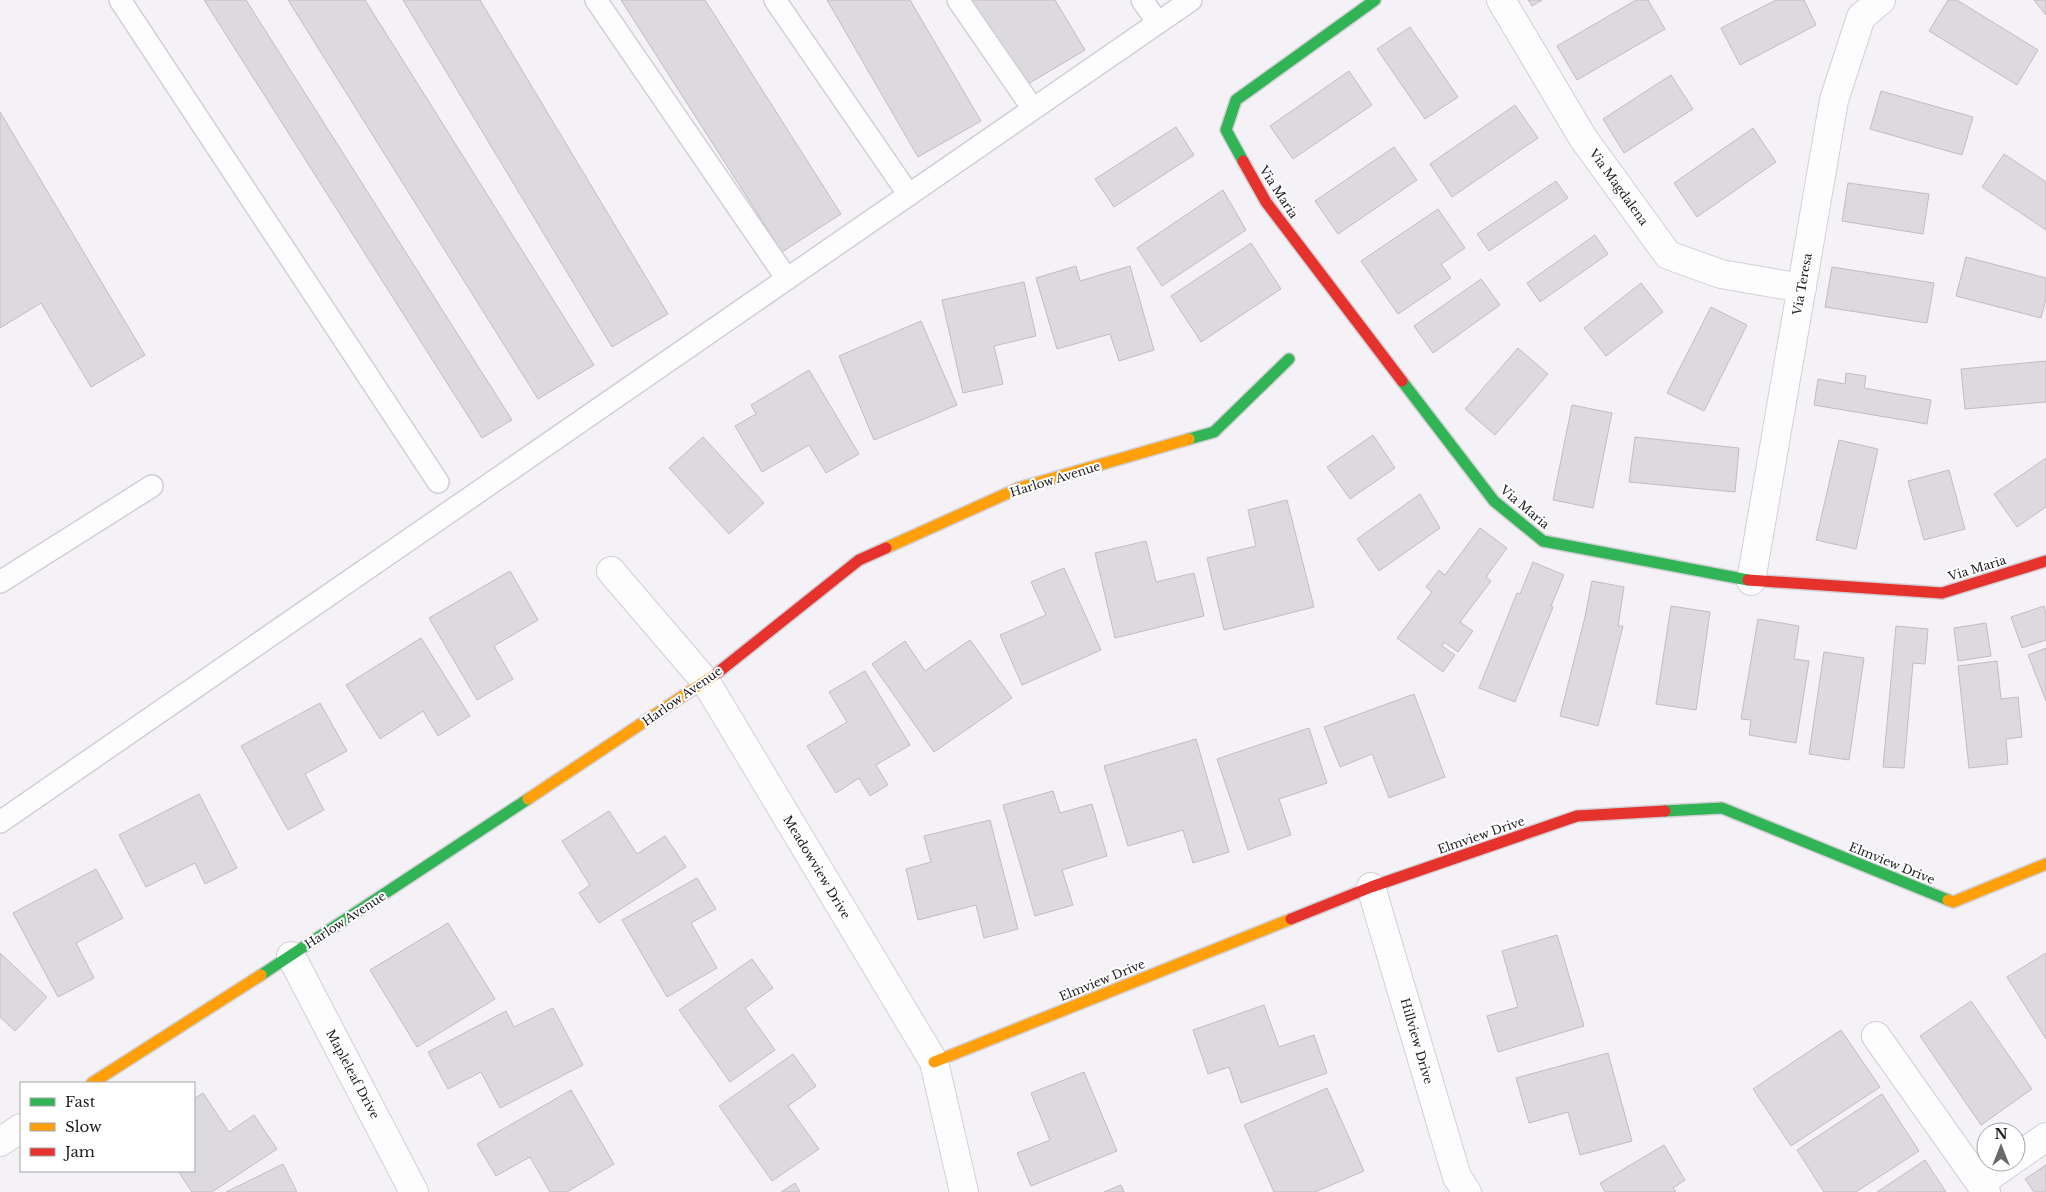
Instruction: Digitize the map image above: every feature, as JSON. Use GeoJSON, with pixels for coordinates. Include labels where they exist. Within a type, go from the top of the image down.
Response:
{"type":"FeatureCollection","features":[{"type":"Feature","properties":{"kind":"street","name":"Via Maria"},"geometry":{"type":"LineString","coordinates":[[1375,0],[1236,100],[1226,130],[1266,202],[1494,501],[1543,541],[1751,581],[1942,593],[2046,562]]}},
{"type":"Feature","properties":{"kind":"street","name":"Via Magdalena"},"geometry":{"type":"LineString","coordinates":[[1501,0],[1583,138],[1668,255],[1721,274],[1802,288]]}},
{"type":"Feature","properties":{"kind":"street","name":"Via Teresa"},"geometry":{"type":"LineString","coordinates":[[1751,581],[1834,100],[1863,6]]}},
{"type":"Feature","properties":{"kind":"street","name":"Harlow Avenue"},"geometry":{"type":"LineString","coordinates":[[94,1082],[291,956],[706,682],[859,560],[1019,488],[1214,432],[1289,359]]}},
{"type":"Feature","properties":{"kind":"street","name":"Meadowview Drive"},"geometry":{"type":"LineString","coordinates":[[611,572],[706,682],[934,1062],[964,1192]]}},
{"type":"Feature","properties":{"kind":"street","name":"Elmview Drive"},"geometry":{"type":"LineString","coordinates":[[934,1062],[1372,888],[1577,816],[1722,808],[1953,902],[2046,864]]}},
{"type":"Feature","properties":{"kind":"street","name":"Hillview Drive"},"geometry":{"type":"LineString","coordinates":[[1372,888],[1457,1177],[1467,1192]]}},
{"type":"Feature","properties":{"kind":"street","name":"Mapleleaf Drive"},"geometry":{"type":"LineString","coordinates":[[291,956],[414,1192]]}},
{"type":"Feature","properties":{"kind":"street"},"geometry":{"type":"LineString","coordinates":[[1876,1036],[1983,1187],[1999,1172]]}},
{"type":"Feature","properties":{"kind":"street"},"geometry":{"type":"LineString","coordinates":[[0,1142],[20,1129]]}},
{"type":"Feature","properties":{"kind":"street"},"geometry":{"type":"LineString","coordinates":[[2026,1151],[2046,1137]]}},
{"type":"Feature","properties":{"kind":"lane"},"geometry":{"type":"LineString","coordinates":[[120,0],[438,482]]}},
{"type":"Feature","properties":{"kind":"lane"},"geometry":{"type":"LineString","coordinates":[[596,0],[787,279]]}},
{"type":"Feature","properties":{"kind":"lane"},"geometry":{"type":"LineString","coordinates":[[776,0],[909,195]]}},
{"type":"Feature","properties":{"kind":"lane"},"geometry":{"type":"LineString","coordinates":[[958,0],[1033,109]]}},
{"type":"Feature","properties":{"kind":"lane"},"geometry":{"type":"LineString","coordinates":[[1142,0],[1158,23]]}},
{"type":"Feature","properties":{"kind":"lane"},"geometry":{"type":"LineString","coordinates":[[0,822],[1191,0]]}},
{"type":"Feature","properties":{"kind":"lane"},"geometry":{"type":"LineString","coordinates":[[0,582],[152,486]]}},
{"type":"Feature","properties":{"kind":"building"},"geometry":{"type":"Polygon","coordinates":[[[204,0],[246,0],[512,420],[482,438],[204,0]]]}},
{"type":"Feature","properties":{"kind":"building"},"geometry":{"type":"Polygon","coordinates":[[[288,0],[365,0],[594,365],[538,399],[288,0]]]}},
{"type":"Feature","properties":{"kind":"building"},"geometry":{"type":"Polygon","coordinates":[[[403,0],[480,0],[668,314],[612,347],[403,0]]]}},
{"type":"Feature","properties":{"kind":"building"},"geometry":{"type":"Polygon","coordinates":[[[621,0],[705,0],[841,214],[782,252],[621,0]]]}},
{"type":"Feature","properties":{"kind":"building"},"geometry":{"type":"Polygon","coordinates":[[[827,0],[910,0],[981,121],[918,157],[827,0]]]}},
{"type":"Feature","properties":{"kind":"building"},"geometry":{"type":"Polygon","coordinates":[[[971,0],[1055,0],[1085,50],[1023,87],[971,0]]]}},
{"type":"Feature","properties":{"kind":"building"},"geometry":{"type":"Polygon","coordinates":[[[1528,0],[1542,0],[1532,6],[1528,0]]]}},
{"type":"Feature","properties":{"kind":"building"},"geometry":{"type":"Polygon","coordinates":[[[1636,0],[1648,0],[1665,29],[1577,80],[1557,46],[1636,0]]]}},
{"type":"Feature","properties":{"kind":"building"},"geometry":{"type":"Polygon","coordinates":[[[1776,0],[1804,0],[1816,25],[1740,65],[1721,28],[1776,0]]]}},
{"type":"Feature","properties":{"kind":"building"},"geometry":{"type":"Polygon","coordinates":[[[1948,0],[1957,0],[2038,50],[2017,85],[1929,31],[1948,0]]]}},
{"type":"Feature","properties":{"kind":"building"},"geometry":{"type":"Polygon","coordinates":[[[2034,0],[2046,0],[2046,15],[2034,0]]]}},
{"type":"Feature","properties":{"kind":"building"},"geometry":{"type":"Polygon","coordinates":[[[1410,27],[1458,97],[1425,119],[1377,49],[1410,27]]]}},
{"type":"Feature","properties":{"kind":"building"},"geometry":{"type":"Polygon","coordinates":[[[1349,71],[1372,105],[1293,159],[1270,126],[1349,71]]]}},
{"type":"Feature","properties":{"kind":"building"},"geometry":{"type":"Polygon","coordinates":[[[1671,75],[1693,109],[1624,153],[1603,119],[1671,75]]]}},
{"type":"Feature","properties":{"kind":"building"},"geometry":{"type":"Polygon","coordinates":[[[1881,91],[1973,117],[1962,155],[1870,129],[1881,91]]]}},
{"type":"Feature","properties":{"kind":"building"},"geometry":{"type":"Polygon","coordinates":[[[1515,105],[1538,138],[1452,197],[1430,164],[1515,105]]]}},
{"type":"Feature","properties":{"kind":"building"},"geometry":{"type":"Polygon","coordinates":[[[0,112],[145,355],[91,387],[41,303],[0,328],[0,112]]]}},
{"type":"Feature","properties":{"kind":"building"},"geometry":{"type":"Polygon","coordinates":[[[1176,127],[1194,155],[1114,207],[1095,179],[1176,127]]]}},
{"type":"Feature","properties":{"kind":"building"},"geometry":{"type":"Polygon","coordinates":[[[1753,128],[1776,162],[1697,217],[1674,183],[1753,128]]]}},
{"type":"Feature","properties":{"kind":"building"},"geometry":{"type":"Polygon","coordinates":[[[1394,147],[1417,180],[1338,234],[1315,201],[1394,147]]]}},
{"type":"Feature","properties":{"kind":"building"},"geometry":{"type":"Polygon","coordinates":[[[2004,154],[2046,182],[2046,230],[1982,187],[2004,154]]]}},
{"type":"Feature","properties":{"kind":"building"},"geometry":{"type":"Polygon","coordinates":[[[1556,181],[1568,198],[1489,251],[1477,234],[1556,181]]]}},
{"type":"Feature","properties":{"kind":"building"},"geometry":{"type":"Polygon","coordinates":[[[1848,183],[1929,194],[1923,234],[1842,221],[1848,183]]]}},
{"type":"Feature","properties":{"kind":"building"},"geometry":{"type":"Polygon","coordinates":[[[1223,190],[1246,230],[1162,286],[1137,248],[1223,190]]]}},
{"type":"Feature","properties":{"kind":"building"},"geometry":{"type":"Polygon","coordinates":[[[1438,209],[1465,248],[1441,264],[1451,278],[1398,314],[1361,261],[1438,209]]]}},
{"type":"Feature","properties":{"kind":"building"},"geometry":{"type":"Polygon","coordinates":[[[1595,235],[1608,254],[1540,302],[1527,283],[1595,235]]]}},
{"type":"Feature","properties":{"kind":"building"},"geometry":{"type":"Polygon","coordinates":[[[1251,243],[1281,289],[1201,342],[1171,296],[1251,243]]]}},
{"type":"Feature","properties":{"kind":"building"},"geometry":{"type":"Polygon","coordinates":[[[1966,257],[2046,278],[2046,299],[2041,318],[1956,296],[1966,257]]]}},
{"type":"Feature","properties":{"kind":"building"},"geometry":{"type":"Polygon","coordinates":[[[1076,266],[1080,281],[1130,266],[1154,350],[1119,361],[1110,334],[1057,349],[1036,278],[1076,266]]]}},
{"type":"Feature","properties":{"kind":"building"},"geometry":{"type":"Polygon","coordinates":[[[1832,267],[1934,283],[1927,323],[1825,307],[1832,267]]]}},
{"type":"Feature","properties":{"kind":"building"},"geometry":{"type":"Polygon","coordinates":[[[1481,279],[1500,305],[1433,353],[1414,326],[1481,279]]]}},
{"type":"Feature","properties":{"kind":"building"},"geometry":{"type":"Polygon","coordinates":[[[1024,282],[1036,336],[994,346],[1003,384],[963,393],[942,300],[1024,282]]]}},
{"type":"Feature","properties":{"kind":"building"},"geometry":{"type":"Polygon","coordinates":[[[1641,283],[1663,312],[1606,356],[1584,328],[1641,283]]]}},
{"type":"Feature","properties":{"kind":"building"},"geometry":{"type":"Polygon","coordinates":[[[1711,307],[1747,325],[1704,411],[1667,393],[1711,307]]]}},
{"type":"Feature","properties":{"kind":"building"},"geometry":{"type":"Polygon","coordinates":[[[921,321],[957,405],[874,440],[839,356],[921,321]]]}},
{"type":"Feature","properties":{"kind":"building"},"geometry":{"type":"Polygon","coordinates":[[[1518,348],[1548,374],[1495,435],[1465,409],[1518,348]]]}},
{"type":"Feature","properties":{"kind":"building"},"geometry":{"type":"Polygon","coordinates":[[[2046,361],[2046,402],[1965,409],[1961,369],[2046,361]]]}},
{"type":"Feature","properties":{"kind":"building"},"geometry":{"type":"Polygon","coordinates":[[[809,370],[859,454],[826,473],[809,445],[762,472],[735,426],[756,414],[751,405],[809,370]]]}},
{"type":"Feature","properties":{"kind":"building"},"geometry":{"type":"Polygon","coordinates":[[[1846,373],[1866,376],[1864,388],[1931,400],[1927,424],[1814,405],[1818,379],[1845,384],[1846,373]]]}},
{"type":"Feature","properties":{"kind":"building"},"geometry":{"type":"Polygon","coordinates":[[[1572,405],[1612,413],[1593,508],[1553,500],[1572,405]]]}},
{"type":"Feature","properties":{"kind":"building"},"geometry":{"type":"Polygon","coordinates":[[[1373,435],[1395,468],[1350,499],[1327,467],[1373,435]]]}},
{"type":"Feature","properties":{"kind":"building"},"geometry":{"type":"Polygon","coordinates":[[[703,437],[764,503],[729,534],[669,468],[703,437]]]}},
{"type":"Feature","properties":{"kind":"building"},"geometry":{"type":"Polygon","coordinates":[[[1635,437],[1739,448],[1735,492],[1629,482],[1635,437]]]}},
{"type":"Feature","properties":{"kind":"building"},"geometry":{"type":"Polygon","coordinates":[[[1839,440],[1878,449],[1856,549],[1816,540],[1839,440]]]}},
{"type":"Feature","properties":{"kind":"building"},"geometry":{"type":"Polygon","coordinates":[[[2046,458],[2046,507],[2017,527],[1994,494],[2046,458]]]}},
{"type":"Feature","properties":{"kind":"building"},"geometry":{"type":"Polygon","coordinates":[[[1949,470],[1965,529],[1924,540],[1908,481],[1949,470]]]}},
{"type":"Feature","properties":{"kind":"building"},"geometry":{"type":"Polygon","coordinates":[[[1420,494],[1440,528],[1379,571],[1357,539],[1420,494]]]}},
{"type":"Feature","properties":{"kind":"building"},"geometry":{"type":"Polygon","coordinates":[[[1287,500],[1314,607],[1224,630],[1207,558],[1256,546],[1248,510],[1287,500]]]}},
{"type":"Feature","properties":{"kind":"building"},"geometry":{"type":"Polygon","coordinates":[[[1480,528],[1507,548],[1486,577],[1491,581],[1460,622],[1473,631],[1458,652],[1444,642],[1442,646],[1455,655],[1443,672],[1397,638],[1432,592],[1426,587],[1439,570],[1445,575],[1480,528]]]}},
{"type":"Feature","properties":{"kind":"building"},"geometry":{"type":"Polygon","coordinates":[[[1146,541],[1156,582],[1194,573],[1204,616],[1115,638],[1095,553],[1146,541]]]}},
{"type":"Feature","properties":{"kind":"building"},"geometry":{"type":"Polygon","coordinates":[[[1533,562],[1564,575],[1515,702],[1479,688],[1517,593],[1520,594],[1533,562]]]}},
{"type":"Feature","properties":{"kind":"building"},"geometry":{"type":"Polygon","coordinates":[[[1064,568],[1101,650],[1022,685],[1000,635],[1046,615],[1031,582],[1064,568]]]}},
{"type":"Feature","properties":{"kind":"building"},"geometry":{"type":"Polygon","coordinates":[[[510,571],[538,620],[494,646],[513,679],[477,700],[429,618],[510,571]]]}},
{"type":"Feature","properties":{"kind":"building"},"geometry":{"type":"Polygon","coordinates":[[[1592,581],[1624,587],[1618,626],[1623,626],[1598,726],[1560,716],[1592,581]]]}},
{"type":"Feature","properties":{"kind":"building"},"geometry":{"type":"Polygon","coordinates":[[[1671,606],[1710,612],[1696,710],[1656,704],[1671,606]]]}},
{"type":"Feature","properties":{"kind":"building"},"geometry":{"type":"Polygon","coordinates":[[[2044,606],[2046,613],[2046,640],[2022,648],[2011,617],[2044,606]]]}},
{"type":"Feature","properties":{"kind":"building"},"geometry":{"type":"Polygon","coordinates":[[[1758,619],[1799,626],[1794,659],[1809,661],[1796,743],[1749,735],[1751,720],[1741,719],[1758,619]]]}},
{"type":"Feature","properties":{"kind":"building"},"geometry":{"type":"Polygon","coordinates":[[[1986,623],[1991,656],[1958,661],[1954,628],[1986,623]]]}},
{"type":"Feature","properties":{"kind":"building"},"geometry":{"type":"Polygon","coordinates":[[[1896,626],[1928,629],[1925,664],[1913,663],[1904,768],[1883,767],[1896,626]]]}},
{"type":"Feature","properties":{"kind":"building"},"geometry":{"type":"Polygon","coordinates":[[[421,638],[470,716],[438,736],[423,711],[380,739],[346,685],[421,638]]]}},
{"type":"Feature","properties":{"kind":"building"},"geometry":{"type":"Polygon","coordinates":[[[970,640],[1012,698],[934,752],[872,664],[905,641],[925,671],[970,640]]]}},
{"type":"Feature","properties":{"kind":"building"},"geometry":{"type":"Polygon","coordinates":[[[2046,648],[2046,701],[2028,655],[2046,648]]]}},
{"type":"Feature","properties":{"kind":"building"},"geometry":{"type":"Polygon","coordinates":[[[1824,652],[1864,658],[1849,760],[1809,754],[1824,652]]]}},
{"type":"Feature","properties":{"kind":"building"},"geometry":{"type":"Polygon","coordinates":[[[1997,661],[2001,699],[2018,697],[2022,737],[2006,739],[2008,764],[1969,768],[1958,666],[1997,661]]]}},
{"type":"Feature","properties":{"kind":"building"},"geometry":{"type":"Polygon","coordinates":[[[865,671],[910,745],[876,765],[888,785],[870,796],[859,778],[836,793],[807,746],[847,722],[829,692],[865,671]]]}},
{"type":"Feature","properties":{"kind":"building"},"geometry":{"type":"Polygon","coordinates":[[[1414,694],[1445,777],[1389,798],[1372,754],[1340,767],[1324,727],[1414,694]]]}},
{"type":"Feature","properties":{"kind":"building"},"geometry":{"type":"Polygon","coordinates":[[[320,703],[347,751],[305,774],[324,810],[288,830],[241,746],[320,703]]]}},
{"type":"Feature","properties":{"kind":"building"},"geometry":{"type":"Polygon","coordinates":[[[1309,728],[1327,783],[1279,799],[1291,835],[1248,850],[1217,759],[1309,728]]]}},
{"type":"Feature","properties":{"kind":"building"},"geometry":{"type":"Polygon","coordinates":[[[1196,739],[1229,852],[1193,863],[1183,830],[1128,846],[1104,766],[1196,739]]]}},
{"type":"Feature","properties":{"kind":"building"},"geometry":{"type":"Polygon","coordinates":[[[1053,791],[1060,813],[1092,804],[1107,856],[1062,870],[1073,905],[1035,916],[1003,805],[1053,791]]]}},
{"type":"Feature","properties":{"kind":"building"},"geometry":{"type":"Polygon","coordinates":[[[199,794],[237,868],[205,884],[195,863],[146,887],[119,835],[199,794]]]}},
{"type":"Feature","properties":{"kind":"building"},"geometry":{"type":"Polygon","coordinates":[[[609,811],[637,854],[665,836],[686,867],[599,923],[579,893],[590,885],[562,841],[609,811]]]}},
{"type":"Feature","properties":{"kind":"building"},"geometry":{"type":"Polygon","coordinates":[[[990,820],[1018,929],[984,938],[976,905],[918,920],[906,869],[931,862],[924,836],[990,820]]]}},
{"type":"Feature","properties":{"kind":"building"},"geometry":{"type":"Polygon","coordinates":[[[96,869],[123,918],[76,943],[94,978],[58,997],[13,913],[96,869]]]}},
{"type":"Feature","properties":{"kind":"building"},"geometry":{"type":"Polygon","coordinates":[[[697,878],[716,909],[691,923],[717,968],[667,997],[622,920],[697,878]]]}},
{"type":"Feature","properties":{"kind":"building"},"geometry":{"type":"Polygon","coordinates":[[[448,923],[495,999],[417,1047],[370,970],[448,923]]]}},
{"type":"Feature","properties":{"kind":"building"},"geometry":{"type":"Polygon","coordinates":[[[1557,935],[1584,1026],[1498,1052],[1487,1016],[1518,1007],[1502,951],[1557,935]]]}},
{"type":"Feature","properties":{"kind":"building"},"geometry":{"type":"Polygon","coordinates":[[[0,953],[47,997],[15,1031],[0,1017],[0,953]]]}},
{"type":"Feature","properties":{"kind":"building"},"geometry":{"type":"Polygon","coordinates":[[[2046,953],[2046,1039],[2007,977],[2046,953]]]}},
{"type":"Feature","properties":{"kind":"building"},"geometry":{"type":"Polygon","coordinates":[[[752,959],[773,988],[745,1008],[775,1050],[730,1082],[679,1010],[752,959]]]}},
{"type":"Feature","properties":{"kind":"building"},"geometry":{"type":"Polygon","coordinates":[[[1971,1001],[2032,1089],[1985,1122],[1979,1122],[1920,1036],[1971,1001]]]}},
{"type":"Feature","properties":{"kind":"building"},"geometry":{"type":"Polygon","coordinates":[[[1264,1005],[1279,1047],[1314,1035],[1327,1073],[1241,1103],[1229,1067],[1208,1074],[1193,1030],[1264,1005]]]}},
{"type":"Feature","properties":{"kind":"building"},"geometry":{"type":"Polygon","coordinates":[[[553,1008],[583,1065],[500,1108],[481,1072],[448,1089],[428,1052],[506,1011],[514,1027],[553,1008]]]}},
{"type":"Feature","properties":{"kind":"building"},"geometry":{"type":"Polygon","coordinates":[[[1841,1030],[1880,1087],[1791,1146],[1753,1089],[1841,1030]]]}},
{"type":"Feature","properties":{"kind":"building"},"geometry":{"type":"Polygon","coordinates":[[[1608,1053],[1632,1141],[1580,1155],[1568,1112],[1529,1123],[1516,1078],[1608,1053]]]}},
{"type":"Feature","properties":{"kind":"building"},"geometry":{"type":"Polygon","coordinates":[[[793,1054],[816,1086],[788,1106],[819,1149],[772,1181],[719,1106],[793,1054]]]}},
{"type":"Feature","properties":{"kind":"building"},"geometry":{"type":"Polygon","coordinates":[[[1084,1072],[1117,1151],[1031,1186],[1017,1153],[1050,1140],[1031,1093],[1084,1072]]]}},
{"type":"Feature","properties":{"kind":"building"},"geometry":{"type":"Polygon","coordinates":[[[1327,1088],[1364,1171],[1315,1192],[1274,1192],[1244,1125],[1327,1088]]]}},
{"type":"Feature","properties":{"kind":"building"},"geometry":{"type":"Polygon","coordinates":[[[571,1090],[614,1164],[567,1192],[550,1192],[530,1157],[496,1176],[477,1144],[571,1090]]]}},
{"type":"Feature","properties":{"kind":"building"},"geometry":{"type":"Polygon","coordinates":[[[203,1093],[229,1132],[254,1115],[277,1149],[212,1192],[192,1192],[179,1172],[195,1172],[195,1098],[203,1093]]]}},
{"type":"Feature","properties":{"kind":"building"},"geometry":{"type":"Polygon","coordinates":[[[1882,1094],[1919,1151],[1856,1192],[1824,1192],[1797,1150],[1882,1094]]]}},
{"type":"Feature","properties":{"kind":"building"},"geometry":{"type":"Polygon","coordinates":[[[1664,1145],[1685,1180],[1673,1188],[1676,1192],[1605,1192],[1600,1183],[1664,1145]]]}},
{"type":"Feature","properties":{"kind":"building"},"geometry":{"type":"Polygon","coordinates":[[[1925,1160],[1946,1192],[1877,1192],[1925,1160]]]}},
{"type":"Feature","properties":{"kind":"building"},"geometry":{"type":"Polygon","coordinates":[[[283,1164],[297,1192],[226,1192],[283,1164]]]}},
{"type":"Feature","properties":{"kind":"building"},"geometry":{"type":"Polygon","coordinates":[[[2046,1165],[2046,1192],[2034,1192],[2025,1179],[2046,1165]]]}},
{"type":"Feature","properties":{"kind":"building"},"geometry":{"type":"Polygon","coordinates":[[[795,1183],[800,1192],[781,1192],[795,1183]]]}},
{"type":"Feature","properties":{"kind":"building"},"geometry":{"type":"Polygon","coordinates":[[[1121,1185],[1124,1192],[1104,1192],[1121,1185]]]}},
{"type":"Feature","properties":{"kind":"traffic: fast"},"geometry":{"type":"LineString","coordinates":[[1243,161],[1226,130],[1236,100],[1375,0]]}},
{"type":"Feature","properties":{"kind":"traffic: fast"},"geometry":{"type":"LineString","coordinates":[[1189,439],[1214,432],[1289,359]]}},
{"type":"Feature","properties":{"kind":"traffic: fast"},"geometry":{"type":"LineString","coordinates":[[1402,381],[1494,501],[1543,541],[1748,580]]}},
{"type":"Feature","properties":{"kind":"traffic: fast"},"geometry":{"type":"LineString","coordinates":[[261,975],[528,799]]}},
{"type":"Feature","properties":{"kind":"traffic: fast"},"geometry":{"type":"LineString","coordinates":[[1665,811],[1722,808],[1948,900]]}},
{"type":"Feature","properties":{"kind":"traffic: slow"},"geometry":{"type":"LineString","coordinates":[[886,548],[1019,488],[1189,439]]}},
{"type":"Feature","properties":{"kind":"traffic: slow"},"geometry":{"type":"LineString","coordinates":[[528,799],[716,674]]}},
{"type":"Feature","properties":{"kind":"traffic: slow"},"geometry":{"type":"LineString","coordinates":[[1948,900],[1953,902],[2046,864]]}},
{"type":"Feature","properties":{"kind":"traffic: slow"},"geometry":{"type":"LineString","coordinates":[[934,1062],[1291,919]]}},
{"type":"Feature","properties":{"kind":"traffic: slow"},"geometry":{"type":"LineString","coordinates":[[94,1082],[261,975]]}},
{"type":"Feature","properties":{"kind":"traffic: jam"},"geometry":{"type":"LineString","coordinates":[[1243,161],[1266,202],[1402,381]]}},
{"type":"Feature","properties":{"kind":"traffic: jam"},"geometry":{"type":"LineString","coordinates":[[716,674],[859,560],[886,548]]}},
{"type":"Feature","properties":{"kind":"traffic: jam"},"geometry":{"type":"LineString","coordinates":[[1748,580],[1942,593],[2046,561]]}},
{"type":"Feature","properties":{"kind":"traffic: jam"},"geometry":{"type":"LineString","coordinates":[[1291,919],[1371,887],[1577,816],[1665,811]]}}]}
